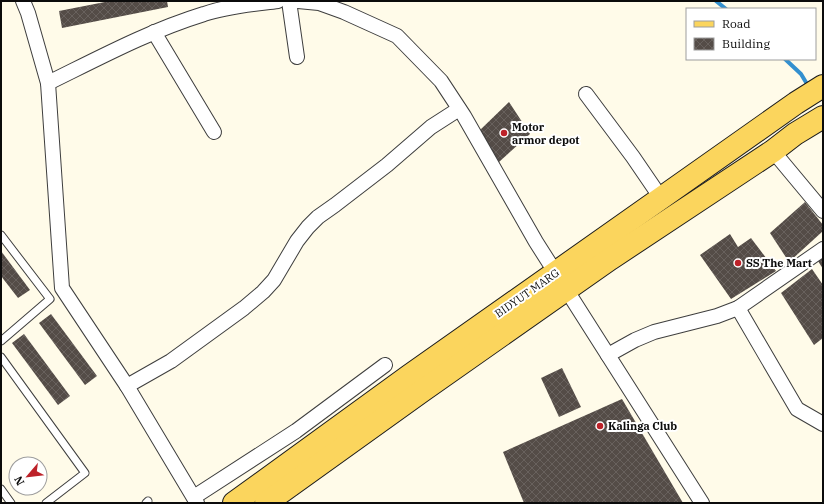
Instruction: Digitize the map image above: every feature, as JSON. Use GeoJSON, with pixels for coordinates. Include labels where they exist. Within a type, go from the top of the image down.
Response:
{"type":"FeatureCollection","features":[{"type":"Feature","properties":{"kind":"main road","name":"BIDYUT MARG"},"geometry":{"type":"LineString","coordinates":[[266,503],[422,391],[661,198],[796,103],[823,86]]}},
{"type":"Feature","properties":{"kind":"main road","name":"BIDYUT MARG"},"geometry":{"type":"LineString","coordinates":[[234,503],[409,376],[560,281],[610,259],[773,151],[795,134],[823,117]]}},
{"type":"Feature","properties":{"kind":"street"},"geometry":{"type":"LineString","coordinates":[[23,1],[28,13],[48,83],[62,288],[127,386],[195,500],[296,431],[385,364]]}},
{"type":"Feature","properties":{"kind":"street"},"geometry":{"type":"LineString","coordinates":[[48,83],[154,32],[204,13],[246,4],[278,1]]}},
{"type":"Feature","properties":{"kind":"street"},"geometry":{"type":"LineString","coordinates":[[289,1],[297,57]]}},
{"type":"Feature","properties":{"kind":"street"},"geometry":{"type":"LineString","coordinates":[[298,1],[319,4],[344,12],[397,36],[442,81],[460,109],[560,281],[702,503]]}},
{"type":"Feature","properties":{"kind":"street"},"geometry":{"type":"LineString","coordinates":[[154,32],[214,132]]}},
{"type":"Feature","properties":{"kind":"street"},"geometry":{"type":"LineString","coordinates":[[586,94],[633,157],[661,198]]}},
{"type":"Feature","properties":{"kind":"street"},"geometry":{"type":"LineString","coordinates":[[127,386],[171,361],[244,308],[263,292],[274,280],[297,241],[318,217],[387,165],[431,127],[460,109]]}},
{"type":"Feature","properties":{"kind":"street"},"geometry":{"type":"LineString","coordinates":[[773,151],[823,211]]}},
{"type":"Feature","properties":{"kind":"street"},"geometry":{"type":"LineString","coordinates":[[608,355],[635,340],[654,332],[717,316],[738,308],[823,249]]}},
{"type":"Feature","properties":{"kind":"street"},"geometry":{"type":"LineString","coordinates":[[738,308],[797,409],[823,424]]}},
{"type":"Feature","properties":{"kind":"lane"},"geometry":{"type":"LineString","coordinates":[[1,236],[50,299],[1,341]]}},
{"type":"Feature","properties":{"kind":"lane"},"geometry":{"type":"LineString","coordinates":[[1,358],[85,473],[46,503]]}},
{"type":"Feature","properties":{"kind":"lane"},"geometry":{"type":"LineString","coordinates":[[1,489],[11,503]]}},
{"type":"Feature","properties":{"kind":"building"},"geometry":{"type":"Polygon","coordinates":[[[110,1],[167,1],[168,7],[62,28],[59,11],[110,1]]]}},
{"type":"Feature","properties":{"kind":"building","name":"Motor armor depot"},"geometry":{"type":"Polygon","coordinates":[[[509,102],[530,134],[499,162],[479,131],[509,102]]]}},
{"type":"Feature","properties":{"kind":"building"},"geometry":{"type":"Polygon","coordinates":[[[805,202],[823,225],[823,231],[789,262],[770,233],[805,202]]]}},
{"type":"Feature","properties":{"kind":"building","name":"SS The Mart"},"geometry":{"type":"Polygon","coordinates":[[[730,234],[738,247],[751,238],[776,271],[731,299],[700,255],[730,234]]]}},
{"type":"Feature","properties":{"kind":"building"},"geometry":{"type":"Polygon","coordinates":[[[1,251],[30,290],[18,298],[1,276],[1,251]]]}},
{"type":"Feature","properties":{"kind":"building"},"geometry":{"type":"Polygon","coordinates":[[[823,258],[823,269],[818,261],[823,258]]]}},
{"type":"Feature","properties":{"kind":"building"},"geometry":{"type":"Polygon","coordinates":[[[812,269],[823,285],[823,338],[814,345],[781,293],[812,269]]]}},
{"type":"Feature","properties":{"kind":"building"},"geometry":{"type":"Polygon","coordinates":[[[51,314],[97,376],[85,385],[39,323],[51,314]]]}},
{"type":"Feature","properties":{"kind":"building"},"geometry":{"type":"Polygon","coordinates":[[[24,334],[70,396],[58,405],[12,343],[24,334]]]}},
{"type":"Feature","properties":{"kind":"building"},"geometry":{"type":"Polygon","coordinates":[[[562,368],[581,407],[559,417],[541,378],[562,368]]]}},
{"type":"Feature","properties":{"kind":"building","name":"Kalinga Club"},"geometry":{"type":"Polygon","coordinates":[[[622,399],[683,503],[524,503],[503,452],[622,399]]]}},
{"type":"Feature","properties":{"kind":"waterway"},"geometry":{"type":"LineString","coordinates":[[716,1],[725,8]]}},
{"type":"Feature","properties":{"kind":"waterway"},"geometry":{"type":"LineString","coordinates":[[786,60],[801,74],[807,84]]}},
{"type":"Feature","properties":{"kind":"place","name":"Motor armor depot"},"geometry":{"type":"Point","coordinates":[504,133]}},
{"type":"Feature","properties":{"kind":"place","name":"SS The Mart"},"geometry":{"type":"Point","coordinates":[738,263]}},
{"type":"Feature","properties":{"kind":"place","name":"Kalinga Club"},"geometry":{"type":"Point","coordinates":[600,426]}}]}
